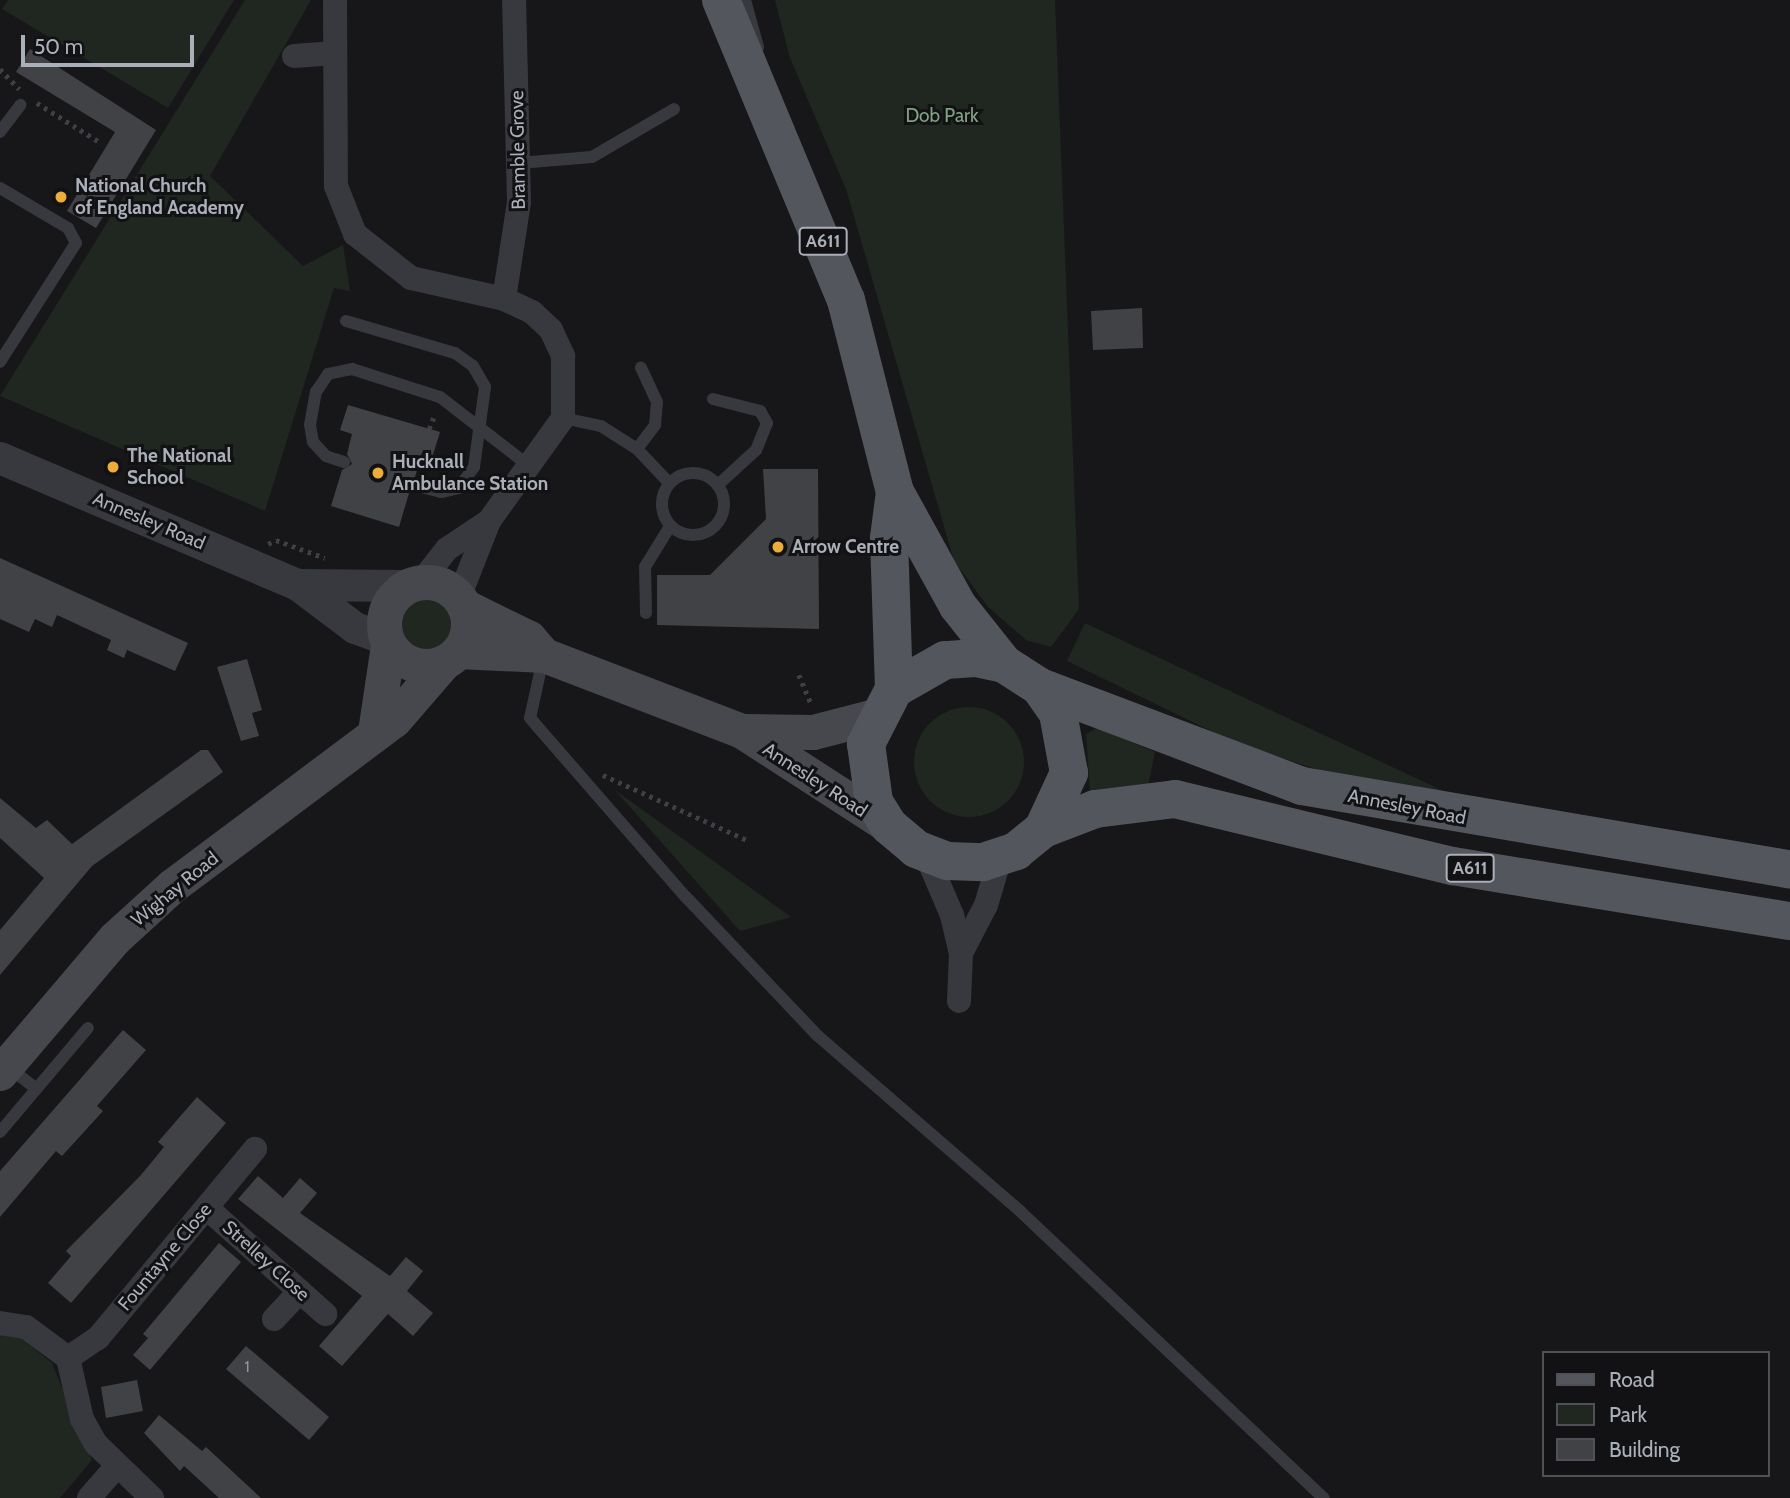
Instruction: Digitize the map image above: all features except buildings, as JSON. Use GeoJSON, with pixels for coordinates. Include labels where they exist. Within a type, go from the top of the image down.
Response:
{"type":"FeatureCollection","features":[{"type":"Feature","properties":{"kind":"main road","name":"A611"},"geometry":{"type":"LineString","coordinates":[[722,0],[767,103],[846,300],[895,492],[958,606],[1004,664]]}},
{"type":"Feature","properties":{"kind":"main road","name":"A611"},"geometry":{"type":"LineString","coordinates":[[884,702],[890,538],[895,492]]}},
{"type":"Feature","properties":{"kind":"main road"},"geometry":{"type":"LineString","coordinates":[[375,732],[387,642],[386,609],[413,584],[437,583],[462,602],[468,629],[451,657],[413,665],[387,642]]}},
{"type":"Feature","properties":{"kind":"main road","name":"Annesley Road"},"geometry":{"type":"LineString","coordinates":[[462,602],[529,638],[544,655]]}},
{"type":"Feature","properties":{"kind":"main road","name":"Annesley Road"},"geometry":{"type":"LineString","coordinates":[[451,657],[544,655],[742,731],[889,826]]}},
{"type":"Feature","properties":{"kind":"main road","name":"Wighay Road"},"geometry":{"type":"LineString","coordinates":[[3,1070],[116,938],[172,886],[394,720],[451,657]]}},
{"type":"Feature","properties":{"kind":"main road"},"geometry":{"type":"LineString","coordinates":[[945,660],[1004,664],[1040,687],[1058,713],[1069,763],[1060,803],[1043,830],[1001,855],[948,861],[925,852],[889,826],[866,773],[884,702],[945,660]]}},
{"type":"Feature","properties":{"kind":"main road","name":"Annesley Road"},"geometry":{"type":"LineString","coordinates":[[1040,687],[1302,786],[1790,869]]}},
{"type":"Feature","properties":{"kind":"main road","name":"Annesley Road"},"geometry":{"type":"LineString","coordinates":[[742,731],[813,732],[884,702]]}},
{"type":"Feature","properties":{"kind":"main road","name":"A611"},"geometry":{"type":"LineString","coordinates":[[1043,830],[1107,807],[1175,799],[1453,866],[1790,921]]}},
{"type":"Feature","properties":{"kind":"street","name":"Bramble Grove"},"geometry":{"type":"LineString","coordinates":[[504,299],[517,244],[519,163],[514,0]]}},
{"type":"Feature","properties":{"kind":"street"},"geometry":{"type":"LineString","coordinates":[[335,2],[336,186],[355,234],[419,281],[504,299],[542,320],[558,342],[566,373],[563,418],[489,521],[462,602]]}},
{"type":"Feature","properties":{"kind":"street"},"geometry":{"type":"LineString","coordinates":[[294,56],[335,53]]}},
{"type":"Feature","properties":{"kind":"street","name":"Annesley Road"},"geometry":{"type":"LineString","coordinates":[[0,458],[298,585],[355,628],[387,642]]}},
{"type":"Feature","properties":{"kind":"street"},"geometry":{"type":"LineString","coordinates":[[413,584],[447,549],[489,521]]}},
{"type":"Feature","properties":{"kind":"street","name":"Annesley Road"},"geometry":{"type":"LineString","coordinates":[[298,585],[413,584]]}},
{"type":"Feature","properties":{"kind":"street"},"geometry":{"type":"LineString","coordinates":[[925,852],[961,953],[959,1000]]}},
{"type":"Feature","properties":{"kind":"street"},"geometry":{"type":"LineString","coordinates":[[961,953],[986,905],[1001,855]]}},
{"type":"Feature","properties":{"kind":"street","name":"Fountayne Close"},"geometry":{"type":"LineString","coordinates":[[68,1358],[98,1338],[255,1149]]}},
{"type":"Feature","properties":{"kind":"street","name":"Strelley Close"},"geometry":{"type":"LineString","coordinates":[[206,1208],[326,1314]]}},
{"type":"Feature","properties":{"kind":"street"},"geometry":{"type":"LineString","coordinates":[[274,1319],[299,1291]]}},
{"type":"Feature","properties":{"kind":"street"},"geometry":{"type":"LineString","coordinates":[[0,1323],[26,1327],[68,1358],[82,1419],[116,1467],[152,1498]]}},
{"type":"Feature","properties":{"kind":"street"},"geometry":{"type":"LineString","coordinates":[[89,1498],[116,1467]]}},
{"type":"Feature","properties":{"kind":"lane"},"geometry":{"type":"LineString","coordinates":[[745,0],[767,103]]}},
{"type":"Feature","properties":{"kind":"lane"},"geometry":{"type":"LineString","coordinates":[[0,132],[20,106]]}},
{"type":"Feature","properties":{"kind":"lane"},"geometry":{"type":"LineString","coordinates":[[519,163],[592,157],[674,109]]}},
{"type":"Feature","properties":{"kind":"lane"},"geometry":{"type":"LineString","coordinates":[[0,188],[68,228],[76,243],[0,362]]}},
{"type":"Feature","properties":{"kind":"lane"},"geometry":{"type":"LineString","coordinates":[[346,321],[455,353],[473,366],[485,387],[483,427],[474,467],[459,488],[441,492],[412,485]]}},
{"type":"Feature","properties":{"kind":"lane"},"geometry":{"type":"LineString","coordinates":[[637,449],[655,425],[657,402],[641,367]]}},
{"type":"Feature","properties":{"kind":"lane"},"geometry":{"type":"LineString","coordinates":[[344,462],[313,442],[316,392],[328,374],[352,369],[440,397],[483,427],[528,465]]}},
{"type":"Feature","properties":{"kind":"lane"},"geometry":{"type":"LineString","coordinates":[[713,399],[760,411],[767,423],[757,450],[719,485]]}},
{"type":"Feature","properties":{"kind":"lane"},"geometry":{"type":"LineString","coordinates":[[563,418],[601,426],[637,449],[669,483]]}},
{"type":"Feature","properties":{"kind":"lane"},"geometry":{"type":"LineString","coordinates":[[669,483],[694,472],[719,485]]}},
{"type":"Feature","properties":{"kind":"lane"},"geometry":{"type":"LineString","coordinates":[[669,483],[662,509],[670,526],[687,535],[714,528],[724,512],[719,485]]}},
{"type":"Feature","properties":{"kind":"lane"},"geometry":{"type":"LineString","coordinates":[[646,613],[645,567],[670,526]]}},
{"type":"Feature","properties":{"kind":"lane"},"geometry":{"type":"LineString","coordinates":[[544,655],[530,718],[584,786],[818,1036],[1020,1211],[1324,1498]]}},
{"type":"Feature","properties":{"kind":"lane"},"geometry":{"type":"LineString","coordinates":[[0,1132],[88,1028]]}},
{"type":"Feature","properties":{"kind":"lane"},"geometry":{"type":"LineString","coordinates":[[3,1070],[36,1089]]}},
{"type":"Feature","properties":{"kind":"path"},"geometry":{"type":"LineString","coordinates":[[0,69],[27,97],[101,143]]}},
{"type":"Feature","properties":{"kind":"path"},"geometry":{"type":"LineString","coordinates":[[240,560],[276,540],[337,562]]}},
{"type":"Feature","properties":{"kind":"path"},"geometry":{"type":"LineString","coordinates":[[584,786],[605,774],[749,841]]}},
{"type":"Feature","properties":{"kind":"green space"},"geometry":{"type":"Polygon","coordinates":[[[8,0],[234,0],[168,108],[2,9],[8,0]]]}},
{"type":"Feature","properties":{"kind":"green space"},"geometry":{"type":"Polygon","coordinates":[[[245,0],[311,0],[210,176],[303,266],[343,245],[350,291],[334,288],[265,511],[0,396],[245,0]]]}},
{"type":"Feature","properties":{"kind":"green space","name":"Dob Park"},"geometry":{"type":"Polygon","coordinates":[[[775,0],[1055,0],[1079,609],[1051,647],[1026,640],[988,607],[954,561],[846,189],[790,58],[775,0]]]}},
{"type":"Feature","properties":{"kind":"green space"},"geometry":{"type":"Polygon","coordinates":[[[421,595],[433,595],[448,603],[456,618],[456,630],[448,645],[433,653],[421,653],[406,645],[398,630],[398,618],[406,603],[421,595]]]}},
{"type":"Feature","properties":{"kind":"green space"},"geometry":{"type":"Polygon","coordinates":[[[1085,623],[1452,795],[1340,777],[1234,742],[1067,661],[1085,623]]]}},
{"type":"Feature","properties":{"kind":"green space"},"geometry":{"type":"Polygon","coordinates":[[[969,707],[990,711],[1008,723],[1020,741],[1024,762],[1020,783],[1008,801],[990,813],[969,817],[948,813],[930,801],[918,783],[914,762],[918,741],[930,723],[948,711],[969,707]]]}},
{"type":"Feature","properties":{"kind":"green space"},"geometry":{"type":"Polygon","coordinates":[[[1097,728],[1155,752],[1148,786],[1090,792],[1086,734],[1097,728]]]}},
{"type":"Feature","properties":{"kind":"green space"},"geometry":{"type":"Polygon","coordinates":[[[615,790],[791,917],[740,931],[615,790]]]}},
{"type":"Feature","properties":{"kind":"green space"},"geometry":{"type":"Polygon","coordinates":[[[0,1334],[20,1337],[52,1363],[92,1460],[60,1498],[0,1498],[0,1334]]]}},
{"type":"Feature","properties":{"kind":"place","name":"National Church of England Academy"},"geometry":{"type":"Point","coordinates":[61,197]}},
{"type":"Feature","properties":{"kind":"place","name":"The National School"},"geometry":{"type":"Point","coordinates":[113,467]}},
{"type":"Feature","properties":{"kind":"place","name":"Hucknall Ambulance Station"},"geometry":{"type":"Point","coordinates":[378,473]}},
{"type":"Feature","properties":{"kind":"place","name":"Arrow Centre"},"geometry":{"type":"Point","coordinates":[778,547]}}]}
